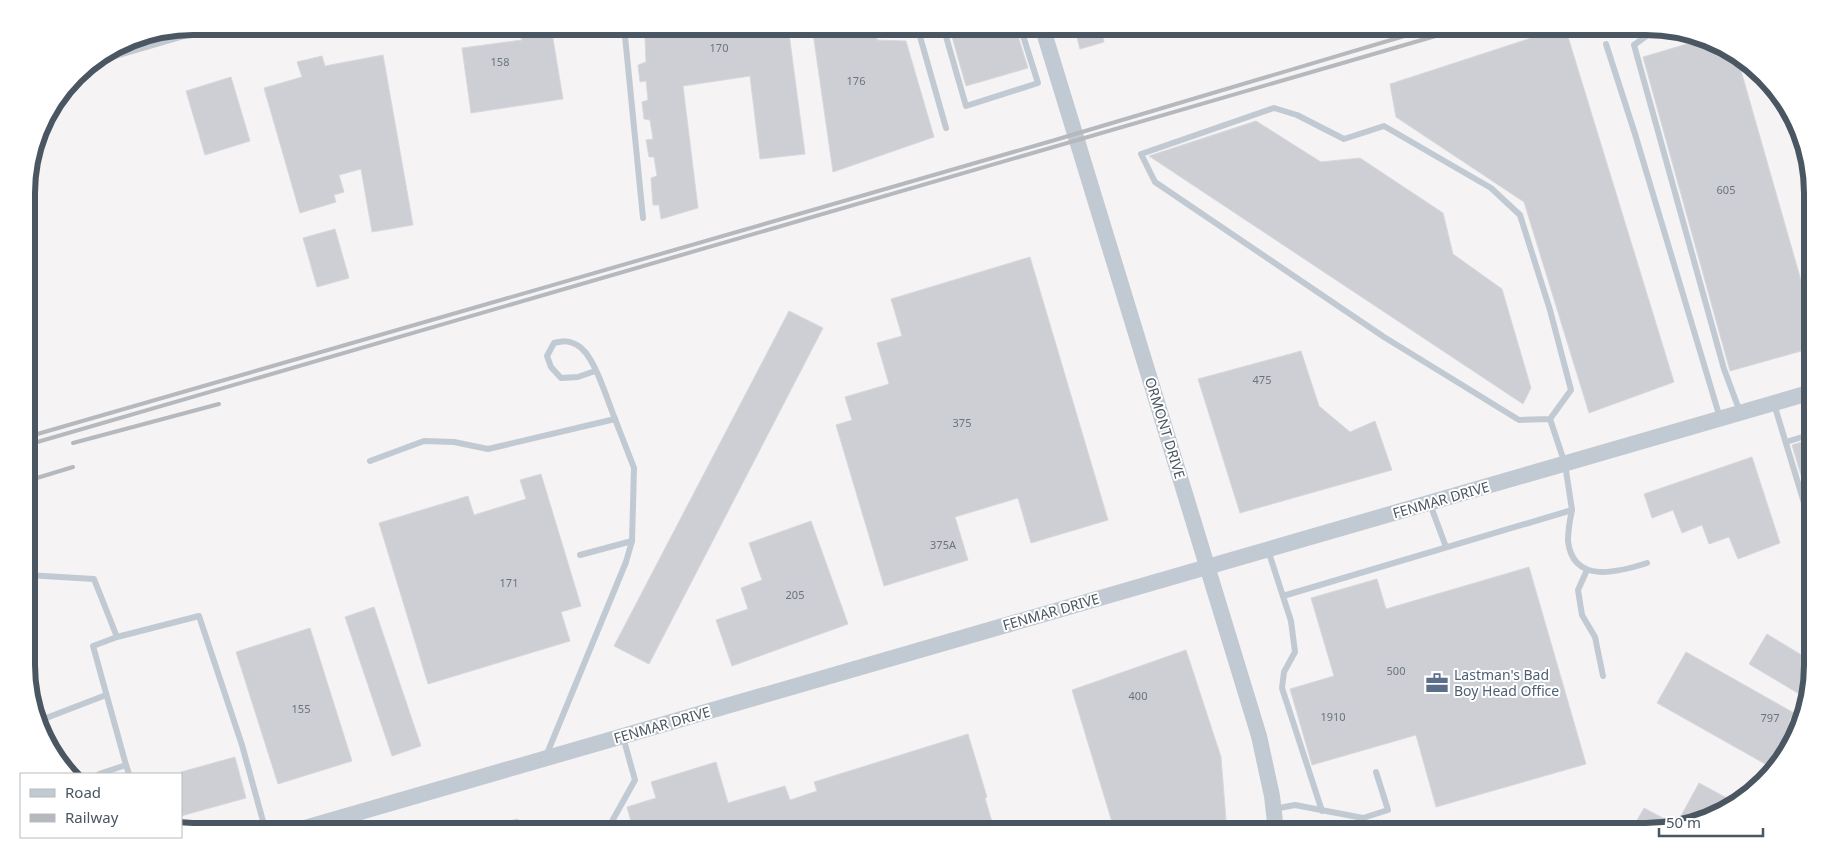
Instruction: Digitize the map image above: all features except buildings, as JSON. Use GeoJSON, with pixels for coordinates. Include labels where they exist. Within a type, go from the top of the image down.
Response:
{"type":"FeatureCollection","features":[{"type":"Feature","properties":{"kind":"street","name":"ORMONT DRIVE"},"geometry":{"type":"LineString","coordinates":[[1045,35],[1264,756],[1275,823]]}},
{"type":"Feature","properties":{"kind":"street","name":"FENMAR DRIVE"},"geometry":{"type":"LineString","coordinates":[[322,823],[1804,394]]}},
{"type":"Feature","properties":{"kind":"lane"},"geometry":{"type":"LineString","coordinates":[[625,35],[643,218]]}},
{"type":"Feature","properties":{"kind":"lane"},"geometry":{"type":"LineString","coordinates":[[919,35],[946,128]]}},
{"type":"Feature","properties":{"kind":"lane"},"geometry":{"type":"LineString","coordinates":[[946,35],[966,106],[1038,83],[1023,35]]}},
{"type":"Feature","properties":{"kind":"lane"},"geometry":{"type":"LineString","coordinates":[[1647,35],[1634,45],[1724,369],[1740,413]]}},
{"type":"Feature","properties":{"kind":"lane"},"geometry":{"type":"LineString","coordinates":[[1606,44],[1636,134],[1720,419]]}},
{"type":"Feature","properties":{"kind":"lane"},"geometry":{"type":"LineString","coordinates":[[1274,108],[1297,115],[1344,139],[1384,126],[1491,188],[1520,215],[1550,310],[1571,390],[1550,419],[1519,420],[1384,337],[1155,182],[1141,154],[1274,108]]}},
{"type":"Feature","properties":{"kind":"lane"},"geometry":{"type":"LineString","coordinates":[[544,759],[626,562],[632,541],[634,468],[591,359],[579,345],[566,341],[554,343],[547,356],[551,367],[561,378],[578,377],[595,371]]}},
{"type":"Feature","properties":{"kind":"lane"},"geometry":{"type":"LineString","coordinates":[[1774,403],[1804,502]]}},
{"type":"Feature","properties":{"kind":"lane"},"geometry":{"type":"LineString","coordinates":[[370,461],[424,440],[454,442],[488,449],[615,418]]}},
{"type":"Feature","properties":{"kind":"lane"},"geometry":{"type":"LineString","coordinates":[[1550,419],[1566,464],[1572,510],[1568,540],[1573,557],[1587,570],[1606,574],[1647,563]]}},
{"type":"Feature","properties":{"kind":"lane"},"geometry":{"type":"LineString","coordinates":[[1786,442],[1804,436]]}},
{"type":"Feature","properties":{"kind":"lane"},"geometry":{"type":"LineString","coordinates":[[1430,503],[1446,547]]}},
{"type":"Feature","properties":{"kind":"lane"},"geometry":{"type":"LineString","coordinates":[[1283,596],[1572,510]]}},
{"type":"Feature","properties":{"kind":"lane"},"geometry":{"type":"LineString","coordinates":[[580,554],[632,541]]}},
{"type":"Feature","properties":{"kind":"lane"},"geometry":{"type":"LineString","coordinates":[[1268,550],[1291,621],[1295,652],[1284,672],[1282,688],[1322,811]]}},
{"type":"Feature","properties":{"kind":"lane"},"geometry":{"type":"LineString","coordinates":[[1587,570],[1578,590],[1582,615],[1595,637],[1603,676]]}},
{"type":"Feature","properties":{"kind":"lane"},"geometry":{"type":"LineString","coordinates":[[35,575],[94,578],[118,637]]}},
{"type":"Feature","properties":{"kind":"lane"},"geometry":{"type":"LineString","coordinates":[[130,773],[93,646],[118,637],[199,616],[242,745],[264,823]]}},
{"type":"Feature","properties":{"kind":"lane"},"geometry":{"type":"LineString","coordinates":[[44,719],[106,695]]}},
{"type":"Feature","properties":{"kind":"lane"},"geometry":{"type":"LineString","coordinates":[[611,823],[635,780],[623,736]]}},
{"type":"Feature","properties":{"kind":"lane"},"geometry":{"type":"LineString","coordinates":[[102,773],[126,765]]}},
{"type":"Feature","properties":{"kind":"lane"},"geometry":{"type":"LineString","coordinates":[[1273,810],[1295,805],[1363,818],[1388,810],[1376,772]]}},
{"type":"Feature","properties":{"kind":"railway"},"geometry":{"type":"LineString","coordinates":[[35,435],[1055,140],[1408,35]]}},
{"type":"Feature","properties":{"kind":"railway"},"geometry":{"type":"LineString","coordinates":[[35,443],[1439,35]]}},
{"type":"Feature","properties":{"kind":"railway"},"geometry":{"type":"LineString","coordinates":[[73,443],[219,404]]}},
{"type":"Feature","properties":{"kind":"railway"},"geometry":{"type":"LineString","coordinates":[[35,479],[73,467]]}},
{"type":"Feature","properties":{"kind":"place","name":"Lastman's Bad Boy Head Office"},"geometry":{"type":"Point","coordinates":[1437,683]}}]}
